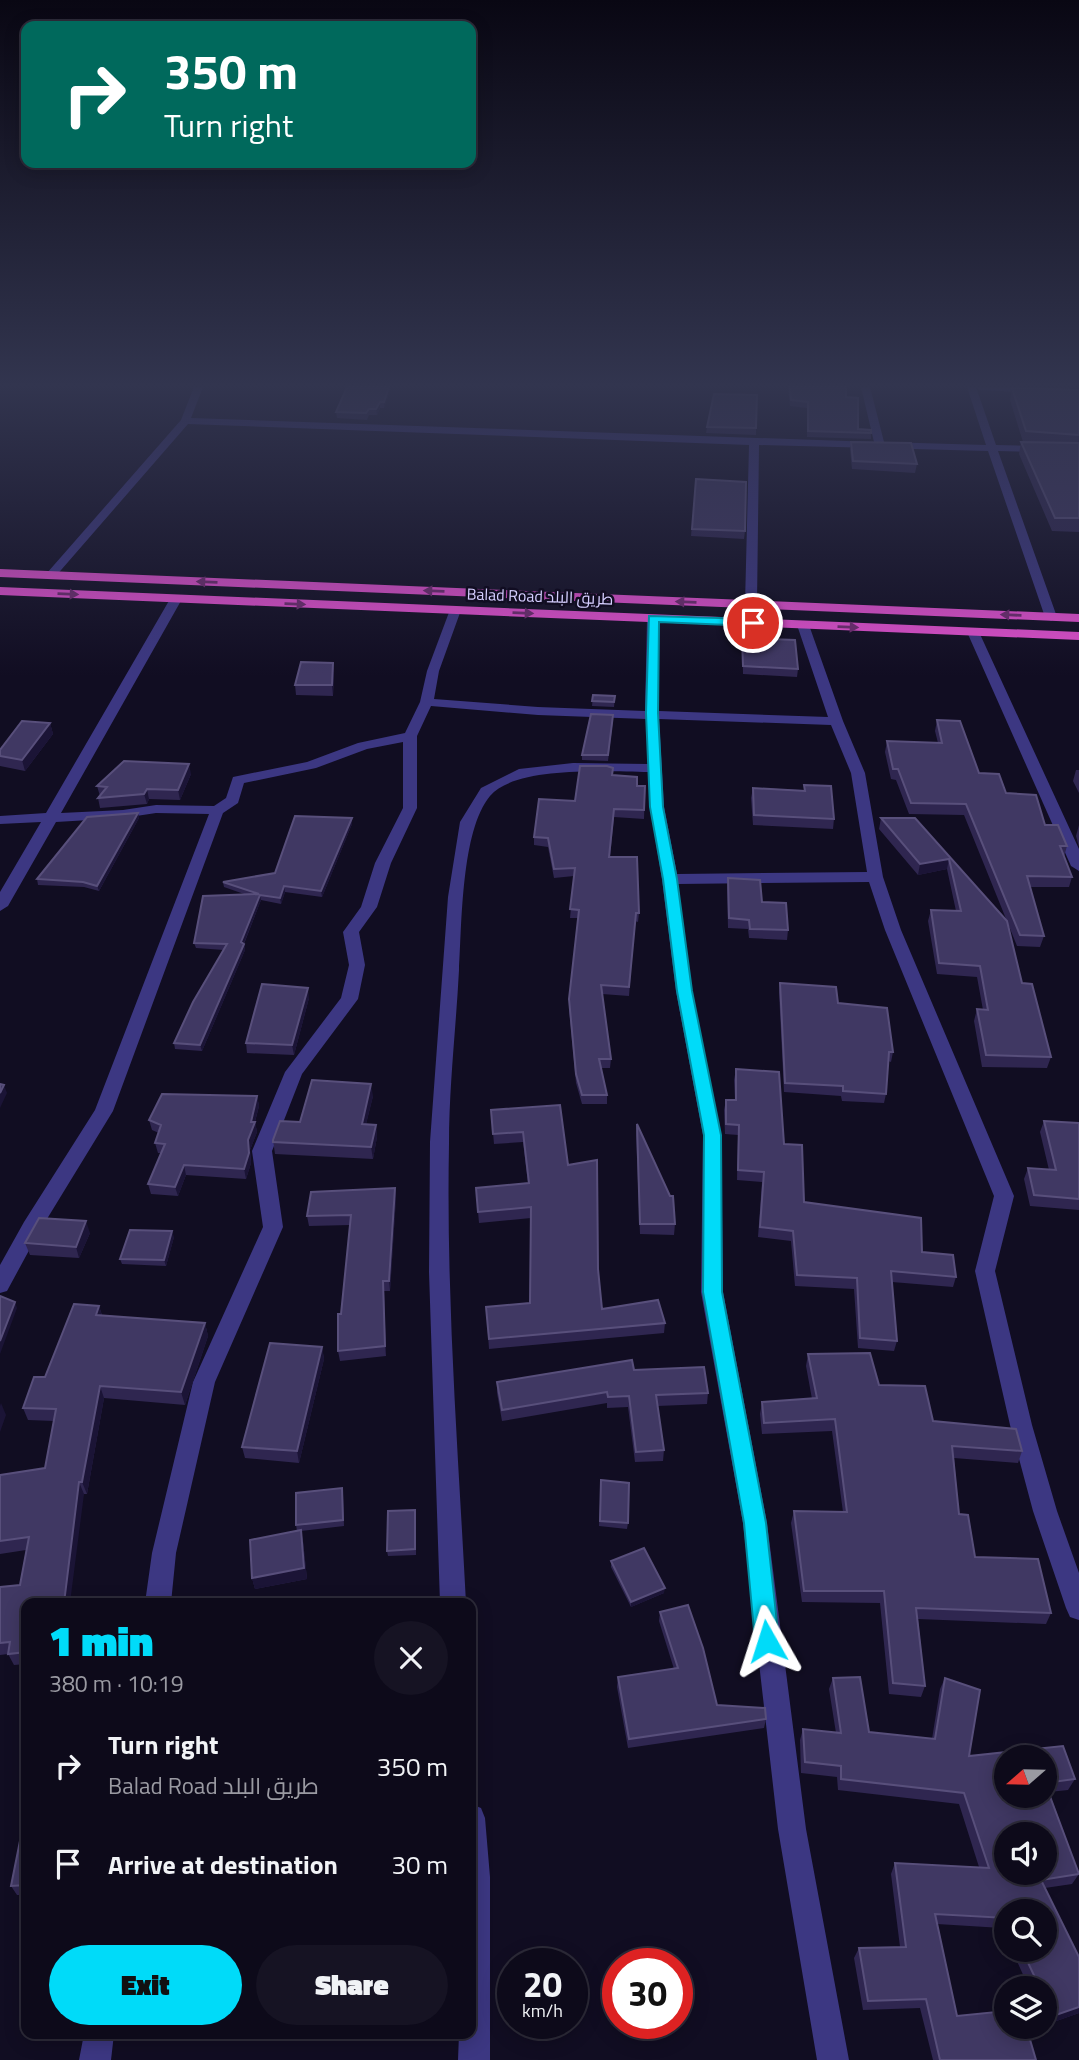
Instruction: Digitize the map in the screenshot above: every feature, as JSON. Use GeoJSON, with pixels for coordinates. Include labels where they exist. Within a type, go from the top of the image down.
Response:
{"type":"FeatureCollection","features":[{"type":"Feature","properties":{"kind":"highway","name":"Balad Road طريق البلد"},"geometry":{"type":"LineString","coordinates":[[0,573],[1079,618]]}},
{"type":"Feature","properties":{"kind":"highway","name":"Balad Road طريق البلد"},"geometry":{"type":"LineString","coordinates":[[0,592],[1079,636]]}},
{"type":"Feature","properties":{"kind":"street"},"geometry":{"type":"LineString","coordinates":[[51,575],[131,483]]}},
{"type":"Feature","properties":{"kind":"street"},"geometry":{"type":"LineString","coordinates":[[751,604],[753,483]]}},
{"type":"Feature","properties":{"kind":"street"},"geometry":{"type":"LineString","coordinates":[[1003,483],[1051,617]]}},
{"type":"Feature","properties":{"kind":"street"},"geometry":{"type":"LineString","coordinates":[[0,906],[176,599]]}},
{"type":"Feature","properties":{"kind":"street"},"geometry":{"type":"LineString","coordinates":[[159,1598],[164,1553],[204,1382],[273,1227],[262,1151],[294,1072],[349,999],[357,965],[351,932],[369,907],[383,863],[410,808],[410,736],[427,702],[433,671],[455,610]]}},
{"type":"Feature","properties":{"kind":"street"},"geometry":{"type":"LineString","coordinates":[[653,619],[652,713],[657,807],[670,879],[684,991],[712,1135],[712,1292],[755,1523],[792,1829],[833,2060]]}},
{"type":"Feature","properties":{"kind":"street"},"geometry":{"type":"LineString","coordinates":[[803,625],[836,721],[858,773],[875,877],[893,930],[1004,1196],[985,1271],[1021,1425],[1045,1511],[1079,1608]]}},
{"type":"Feature","properties":{"kind":"street"},"geometry":{"type":"LineString","coordinates":[[973,632],[1079,866]]}},
{"type":"Feature","properties":{"kind":"street"},"geometry":{"type":"LineString","coordinates":[[427,702],[538,711],[836,721]]}},
{"type":"Feature","properties":{"kind":"street"},"geometry":{"type":"LineString","coordinates":[[0,1284],[31,1227],[104,1111],[217,811],[233,800],[238,780],[311,765],[363,746],[410,736]]}},
{"type":"Feature","properties":{"kind":"street"},"geometry":{"type":"LineString","coordinates":[[453,1598],[439,1272],[439,1142],[456,897],[467,822],[486,791],[524,772],[573,767],[654,768]]}},
{"type":"Feature","properties":{"kind":"street"},"geometry":{"type":"LineString","coordinates":[[0,820],[156,809],[202,808],[217,811]]}},
{"type":"Feature","properties":{"kind":"street"},"geometry":{"type":"LineString","coordinates":[[670,879],[875,877]]}},
{"type":"Feature","properties":{"kind":"street"},"geometry":{"type":"LineString","coordinates":[[95,2060],[98,2039]]}},
{"type":"Feature","properties":{"kind":"street"},"geometry":{"type":"LineString","coordinates":[[474,2039],[474,2060]]}},
{"type":"Feature","properties":{"kind":"building"},"geometry":{"type":"Polygon","coordinates":[[[696,483],[746,483],[745,531],[692,529],[696,483]]]}},
{"type":"Feature","properties":{"kind":"building"},"geometry":{"type":"Polygon","coordinates":[[[1039,483],[1079,483],[1079,518],[1055,518],[1039,483]]]}},
{"type":"Feature","properties":{"kind":"building"},"geometry":{"type":"Polygon","coordinates":[[[742,638],[795,640],[798,669],[743,666],[742,638]]]}},
{"type":"Feature","properties":{"kind":"building"},"geometry":{"type":"Polygon","coordinates":[[[301,662],[333,663],[332,685],[295,685],[301,662]]]}},
{"type":"Feature","properties":{"kind":"building"},"geometry":{"type":"Polygon","coordinates":[[[593,695],[615,696],[614,702],[592,701],[593,695]]]}},
{"type":"Feature","properties":{"kind":"building"},"geometry":{"type":"Polygon","coordinates":[[[591,714],[613,715],[608,755],[582,755],[591,714]]]}},
{"type":"Feature","properties":{"kind":"building"},"geometry":{"type":"Polygon","coordinates":[[[937,720],[960,721],[979,773],[999,774],[1006,793],[1036,795],[1045,825],[1058,825],[1067,846],[1060,846],[1072,877],[1027,876],[1044,936],[1020,935],[966,804],[911,803],[898,769],[893,769],[887,741],[942,743],[937,720]]]}},
{"type":"Feature","properties":{"kind":"building"},"geometry":{"type":"Polygon","coordinates":[[[22,721],[50,723],[22,760],[0,756],[0,750],[22,721]]]}},
{"type":"Feature","properties":{"kind":"building"},"geometry":{"type":"Polygon","coordinates":[[[124,761],[189,764],[178,790],[147,789],[144,794],[98,798],[107,787],[97,786],[124,761]]]}},
{"type":"Feature","properties":{"kind":"building"},"geometry":{"type":"Polygon","coordinates":[[[580,766],[607,766],[613,768],[612,775],[637,777],[637,786],[645,786],[644,810],[614,809],[609,857],[637,857],[639,913],[636,913],[629,987],[601,985],[611,1059],[599,1059],[607,1095],[582,1095],[576,1074],[569,999],[579,910],[570,909],[575,868],[554,869],[548,838],[534,837],[539,799],[575,801],[580,766]]]}},
{"type":"Feature","properties":{"kind":"building"},"geometry":{"type":"Polygon","coordinates":[[[804,785],[831,786],[834,819],[754,815],[753,788],[805,791],[804,785]]]}},
{"type":"Feature","properties":{"kind":"building"},"geometry":{"type":"Polygon","coordinates":[[[138,813],[97,886],[83,882],[37,879],[87,817],[138,813]]]}},
{"type":"Feature","properties":{"kind":"building"},"geometry":{"type":"Polygon","coordinates":[[[295,816],[352,818],[321,891],[284,886],[280,898],[260,895],[241,942],[244,944],[200,1045],[174,1043],[193,1002],[227,944],[194,943],[203,896],[259,894],[223,882],[275,873],[295,816]]]}},
{"type":"Feature","properties":{"kind":"building"},"geometry":{"type":"Polygon","coordinates":[[[881,818],[915,818],[1007,921],[1022,983],[1032,984],[1051,1057],[986,1055],[977,1009],[988,1010],[980,966],[939,963],[931,910],[961,911],[949,859],[920,864],[881,818]]]}},
{"type":"Feature","properties":{"kind":"building"},"geometry":{"type":"Polygon","coordinates":[[[728,878],[760,880],[762,902],[786,903],[788,930],[750,929],[749,920],[729,918],[728,878]]]}},
{"type":"Feature","properties":{"kind":"building"},"geometry":{"type":"Polygon","coordinates":[[[780,983],[836,987],[838,1003],[887,1008],[893,1052],[889,1052],[886,1094],[843,1091],[843,1086],[785,1083],[780,983]]]}},
{"type":"Feature","properties":{"kind":"building"},"geometry":{"type":"Polygon","coordinates":[[[262,984],[308,988],[292,1045],[246,1043],[262,984]]]}},
{"type":"Feature","properties":{"kind":"building"},"geometry":{"type":"Polygon","coordinates":[[[736,1069],[779,1072],[784,1144],[802,1145],[804,1202],[921,1218],[922,1252],[953,1255],[956,1277],[891,1271],[897,1341],[860,1338],[857,1278],[797,1275],[793,1231],[760,1227],[764,1172],[738,1170],[739,1125],[726,1124],[726,1100],[736,1100],[736,1069]]]}},
{"type":"Feature","properties":{"kind":"building"},"geometry":{"type":"Polygon","coordinates":[[[312,1080],[371,1084],[362,1124],[376,1125],[371,1147],[273,1142],[280,1121],[300,1122],[312,1080]]]}},
{"type":"Feature","properties":{"kind":"building"},"geometry":{"type":"Polygon","coordinates":[[[162,1094],[257,1096],[251,1122],[255,1122],[248,1140],[249,1153],[244,1169],[184,1165],[175,1187],[148,1184],[165,1144],[155,1143],[161,1125],[149,1120],[162,1094]]]}},
{"type":"Feature","properties":{"kind":"building"},"geometry":{"type":"Polygon","coordinates":[[[560,1105],[568,1165],[597,1160],[598,1269],[602,1309],[658,1300],[665,1323],[489,1339],[486,1307],[530,1303],[531,1207],[478,1212],[476,1188],[529,1183],[523,1132],[493,1134],[491,1110],[560,1105]]]}},
{"type":"Feature","properties":{"kind":"building"},"geometry":{"type":"Polygon","coordinates":[[[1044,1121],[1079,1123],[1079,1199],[1034,1195],[1028,1168],[1056,1170],[1044,1121]]]}},
{"type":"Feature","properties":{"kind":"building"},"geometry":{"type":"Polygon","coordinates":[[[637,1124],[670,1196],[673,1196],[675,1224],[640,1224],[637,1124]]]}},
{"type":"Feature","properties":{"kind":"building"},"geometry":{"type":"Polygon","coordinates":[[[395,1188],[389,1281],[383,1281],[385,1346],[338,1351],[338,1314],[341,1314],[351,1215],[307,1216],[311,1192],[395,1188]]]}},
{"type":"Feature","properties":{"kind":"building"},"geometry":{"type":"Polygon","coordinates":[[[39,1218],[86,1221],[76,1247],[25,1243],[39,1218]]]}},
{"type":"Feature","properties":{"kind":"building"},"geometry":{"type":"Polygon","coordinates":[[[130,1230],[172,1231],[164,1260],[120,1259],[130,1230]]]}},
{"type":"Feature","properties":{"kind":"building"},"geometry":{"type":"Polygon","coordinates":[[[0,1296],[15,1302],[0,1341],[0,1296]]]}},
{"type":"Feature","properties":{"kind":"building"},"geometry":{"type":"Polygon","coordinates":[[[74,1304],[99,1306],[96,1315],[205,1323],[181,1392],[100,1386],[82,1482],[79,1482],[65,1598],[21,1598],[21,1653],[8,1654],[10,1642],[0,1643],[0,1587],[20,1585],[29,1537],[0,1541],[0,1475],[45,1468],[56,1409],[23,1408],[34,1377],[45,1377],[74,1304]]]}},
{"type":"Feature","properties":{"kind":"building"},"geometry":{"type":"Polygon","coordinates":[[[270,1343],[322,1347],[297,1451],[242,1447],[270,1343]]]}},
{"type":"Feature","properties":{"kind":"building"},"geometry":{"type":"Polygon","coordinates":[[[870,1353],[879,1385],[925,1386],[933,1421],[1016,1429],[1022,1451],[952,1446],[959,1514],[968,1515],[975,1557],[1038,1559],[1051,1613],[916,1608],[925,1686],[893,1683],[884,1591],[804,1591],[794,1511],[847,1512],[835,1419],[764,1423],[762,1402],[817,1398],[808,1354],[870,1353]]]}},
{"type":"Feature","properties":{"kind":"building"},"geometry":{"type":"Polygon","coordinates":[[[632,1360],[634,1370],[704,1367],[708,1393],[656,1395],[664,1450],[636,1452],[629,1396],[608,1397],[607,1392],[502,1410],[497,1382],[632,1360]]]}},
{"type":"Feature","properties":{"kind":"building"},"geometry":{"type":"Polygon","coordinates":[[[601,1480],[629,1483],[628,1523],[600,1521],[601,1480]]]}},
{"type":"Feature","properties":{"kind":"building"},"geometry":{"type":"Polygon","coordinates":[[[342,1488],[343,1520],[296,1525],[296,1493],[342,1488]]]}},
{"type":"Feature","properties":{"kind":"building"},"geometry":{"type":"Polygon","coordinates":[[[415,1510],[415,1549],[387,1551],[388,1511],[415,1510]]]}},
{"type":"Feature","properties":{"kind":"building"},"geometry":{"type":"Polygon","coordinates":[[[301,1530],[304,1568],[252,1578],[250,1540],[301,1530]]]}},
{"type":"Feature","properties":{"kind":"building"},"geometry":{"type":"Polygon","coordinates":[[[644,1548],[665,1588],[631,1602],[611,1561],[644,1548]]]}},
{"type":"Feature","properties":{"kind":"building"},"geometry":{"type":"Polygon","coordinates":[[[688,1605],[703,1648],[717,1705],[765,1708],[766,1719],[629,1739],[618,1677],[678,1668],[660,1612],[688,1605]]]}},
{"type":"Feature","properties":{"kind":"building"},"geometry":{"type":"Polygon","coordinates":[[[860,1677],[869,1732],[935,1739],[945,1678],[980,1690],[969,1756],[994,1753],[994,1808],[1054,1808],[1079,1874],[1057,1877],[1057,1822],[994,1822],[994,1885],[1043,1885],[1050,1899],[994,1899],[994,1917],[935,1914],[957,2016],[994,2012],[994,2039],[1030,2039],[1036,2060],[940,2060],[926,1999],[868,2001],[859,1948],[906,1947],[895,1863],[989,1868],[964,1793],[841,1779],[841,1766],[805,1762],[803,1729],[841,1733],[833,1678],[860,1677]]]}},
{"type":"Feature","properties":{"kind":"building"},"geometry":{"type":"Polygon","coordinates":[[[1063,1746],[1075,1779],[1057,1781],[1057,1747],[1063,1746]]]}},
{"type":"Feature","properties":{"kind":"building"},"geometry":{"type":"Polygon","coordinates":[[[21,1836],[21,1885],[11,1886],[21,1836]]]}},
{"type":"Feature","properties":{"kind":"building"},"geometry":{"type":"Polygon","coordinates":[[[1057,1912],[1079,1957],[1079,2007],[1057,2015],[1057,1976],[1034,1976],[1028,1962],[1057,1962],[1057,1912]]]}},
{"type":"Feature","properties":{"kind":"route"},"geometry":{"type":"LineString","coordinates":[[753,623],[653,619],[652,713],[657,807],[670,879],[684,991],[712,1135],[712,1292],[755,1523],[767,1641]]}}]}
